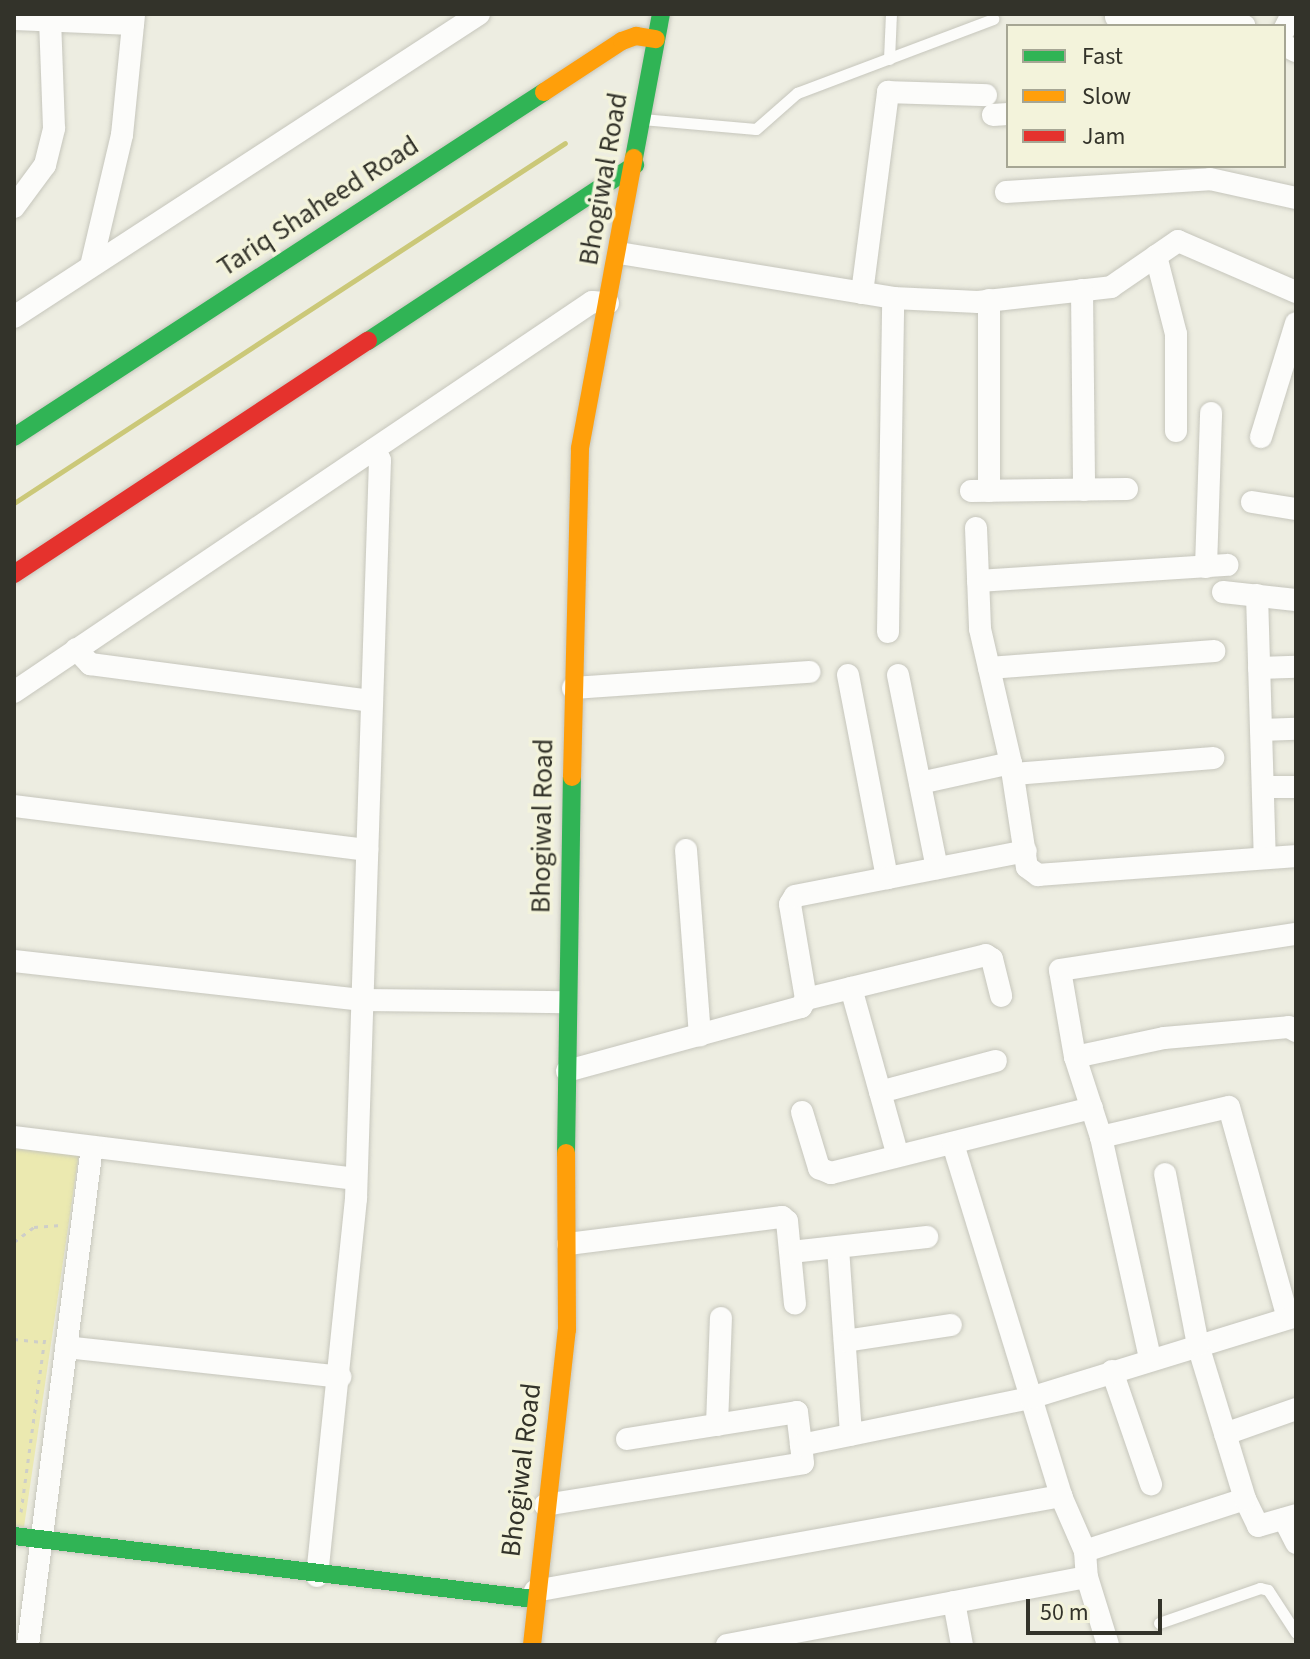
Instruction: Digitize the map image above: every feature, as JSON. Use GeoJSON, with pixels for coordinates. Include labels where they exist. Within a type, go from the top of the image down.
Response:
{"type":"FeatureCollection","features":[{"type":"Feature","properties":{"kind":"main road","name":"Bhogiwal Road"},"geometry":{"type":"LineString","coordinates":[[532,1645],[534,1595],[567,1330],[566,1002],[580,448],[619,253],[661,14]]}},
{"type":"Feature","properties":{"kind":"main road","name":"Tariq Shaheed Road"},"geometry":{"type":"LineString","coordinates":[[14,437],[622,41],[636,36],[656,39]]}},
{"type":"Feature","properties":{"kind":"main road"},"geometry":{"type":"LineString","coordinates":[[14,574],[635,165]]}},
{"type":"Feature","properties":{"kind":"main road"},"geometry":{"type":"LineString","coordinates":[[14,1536],[317,1576],[534,1595]]}},
{"type":"Feature","properties":{"kind":"street"},"geometry":{"type":"LineString","coordinates":[[14,317],[479,14]]}},
{"type":"Feature","properties":{"kind":"street"},"geometry":{"type":"LineString","coordinates":[[1116,19],[1222,15],[1241,24]]}},
{"type":"Feature","properties":{"kind":"street"},"geometry":{"type":"LineString","coordinates":[[14,19],[133,19],[122,135],[91,266]]}},
{"type":"Feature","properties":{"kind":"street"},"geometry":{"type":"LineString","coordinates":[[14,207],[45,165],[54,128],[50,20]]}},
{"type":"Feature","properties":{"kind":"street"},"geometry":{"type":"LineString","coordinates":[[862,293],[888,92],[996,108]]}},
{"type":"Feature","properties":{"kind":"street"},"geometry":{"type":"LineString","coordinates":[[1006,192],[1213,173],[1296,198]]}},
{"type":"Feature","properties":{"kind":"street"},"geometry":{"type":"LineString","coordinates":[[619,253],[893,298],[989,300],[1111,287],[1178,241],[1296,292]]}},
{"type":"Feature","properties":{"kind":"street"},"geometry":{"type":"LineString","coordinates":[[1156,256],[1176,334],[1176,431]]}},
{"type":"Feature","properties":{"kind":"street"},"geometry":{"type":"LineString","coordinates":[[1082,290],[1084,490]]}},
{"type":"Feature","properties":{"kind":"street"},"geometry":{"type":"LineString","coordinates":[[888,632],[893,298]]}},
{"type":"Feature","properties":{"kind":"street"},"geometry":{"type":"LineString","coordinates":[[989,300],[980,491],[1127,489]]}},
{"type":"Feature","properties":{"kind":"street"},"geometry":{"type":"LineString","coordinates":[[14,692],[592,302],[608,303]]}},
{"type":"Feature","properties":{"kind":"street"},"geometry":{"type":"LineString","coordinates":[[1261,437],[1296,323]]}},
{"type":"Feature","properties":{"kind":"street"},"geometry":{"type":"LineString","coordinates":[[978,581],[1217,566],[1211,413]]}},
{"type":"Feature","properties":{"kind":"street"},"geometry":{"type":"LineString","coordinates":[[317,1576],[340,1377],[355,1179],[380,460],[374,450]]}},
{"type":"Feature","properties":{"kind":"street"},"geometry":{"type":"LineString","coordinates":[[1252,502],[1296,509]]}},
{"type":"Feature","properties":{"kind":"street"},"geometry":{"type":"LineString","coordinates":[[976,528],[980,629],[1012,768],[1027,867],[1038,875],[1296,856]]}},
{"type":"Feature","properties":{"kind":"street"},"geometry":{"type":"LineString","coordinates":[[1223,592],[1296,600]]}},
{"type":"Feature","properties":{"kind":"street"},"geometry":{"type":"LineString","coordinates":[[1257,595],[1265,858]]}},
{"type":"Feature","properties":{"kind":"street"},"geometry":{"type":"LineString","coordinates":[[76,649],[90,664],[371,701]]}},
{"type":"Feature","properties":{"kind":"street"},"geometry":{"type":"LineString","coordinates":[[989,668],[1214,651]]}},
{"type":"Feature","properties":{"kind":"street"},"geometry":{"type":"LineString","coordinates":[[1259,668],[1296,667]]}},
{"type":"Feature","properties":{"kind":"street"},"geometry":{"type":"LineString","coordinates":[[573,688],[809,672]]}},
{"type":"Feature","properties":{"kind":"street"},"geometry":{"type":"LineString","coordinates":[[848,675],[887,878]]}},
{"type":"Feature","properties":{"kind":"street"},"geometry":{"type":"LineString","coordinates":[[898,675],[937,868]]}},
{"type":"Feature","properties":{"kind":"street"},"geometry":{"type":"LineString","coordinates":[[1261,730],[1296,729]]}},
{"type":"Feature","properties":{"kind":"street"},"geometry":{"type":"LineString","coordinates":[[920,783],[1012,768],[1213,758]]}},
{"type":"Feature","properties":{"kind":"street"},"geometry":{"type":"LineString","coordinates":[[1263,787],[1296,787]]}},
{"type":"Feature","properties":{"kind":"street"},"geometry":{"type":"LineString","coordinates":[[14,806],[367,850]]}},
{"type":"Feature","properties":{"kind":"street"},"geometry":{"type":"LineString","coordinates":[[686,850],[700,1035]]}},
{"type":"Feature","properties":{"kind":"street"},"geometry":{"type":"LineString","coordinates":[[567,1071],[801,1007],[806,999],[791,899],[1026,851]]}},
{"type":"Feature","properties":{"kind":"street"},"geometry":{"type":"LineString","coordinates":[[1150,1358],[1101,1137],[1075,1057],[1058,976],[1063,966],[1296,934]]}},
{"type":"Feature","properties":{"kind":"street"},"geometry":{"type":"LineString","coordinates":[[806,999],[986,955],[992,959],[1001,996]]}},
{"type":"Feature","properties":{"kind":"street"},"geometry":{"type":"LineString","coordinates":[[14,961],[361,1000],[566,1002]]}},
{"type":"Feature","properties":{"kind":"street"},"geometry":{"type":"LineString","coordinates":[[851,988],[898,1156]]}},
{"type":"Feature","properties":{"kind":"street"},"geometry":{"type":"LineString","coordinates":[[1075,1057],[1164,1038],[1289,1027],[1296,1031]]}},
{"type":"Feature","properties":{"kind":"street"},"geometry":{"type":"LineString","coordinates":[[880,1092],[996,1061]]}},
{"type":"Feature","properties":{"kind":"street"},"geometry":{"type":"LineString","coordinates":[[801,1445],[1030,1398],[1150,1358],[1292,1317],[1229,1107],[1101,1137]]}},
{"type":"Feature","properties":{"kind":"street"},"geometry":{"type":"LineString","coordinates":[[802,1112],[823,1173],[1092,1108]]}},
{"type":"Feature","properties":{"kind":"street"},"geometry":{"type":"LineString","coordinates":[[14,1137],[355,1179]]}},
{"type":"Feature","properties":{"kind":"street"},"geometry":{"type":"LineString","coordinates":[[953,1144],[1061,1496],[1085,1551],[1087,1577],[1108,1645]]}},
{"type":"Feature","properties":{"kind":"street"},"geometry":{"type":"LineString","coordinates":[[28,1645],[42,1539],[55,1344],[92,1147]]}},
{"type":"Feature","properties":{"kind":"street"},"geometry":{"type":"LineString","coordinates":[[1165,1174],[1198,1345],[1245,1499],[1258,1526],[1290,1517],[1296,1543]]}},
{"type":"Feature","properties":{"kind":"street"},"geometry":{"type":"LineString","coordinates":[[568,1244],[771,1216],[787,1221],[795,1304]]}},
{"type":"Feature","properties":{"kind":"street"},"geometry":{"type":"LineString","coordinates":[[791,1252],[927,1237]]}},
{"type":"Feature","properties":{"kind":"street"},"geometry":{"type":"LineString","coordinates":[[838,1248],[851,1435]]}},
{"type":"Feature","properties":{"kind":"street"},"geometry":{"type":"LineString","coordinates":[[717,1425],[721,1318]]}},
{"type":"Feature","properties":{"kind":"street"},"geometry":{"type":"LineString","coordinates":[[845,1341],[951,1325]]}},
{"type":"Feature","properties":{"kind":"street"},"geometry":{"type":"LineString","coordinates":[[55,1344],[340,1377]]}},
{"type":"Feature","properties":{"kind":"street"},"geometry":{"type":"LineString","coordinates":[[1112,1371],[1151,1484]]}},
{"type":"Feature","properties":{"kind":"street"},"geometry":{"type":"LineString","coordinates":[[1225,1434],[1296,1409]]}},
{"type":"Feature","properties":{"kind":"street"},"geometry":{"type":"LineString","coordinates":[[545,1505],[803,1463],[797,1412],[627,1439]]}},
{"type":"Feature","properties":{"kind":"street"},"geometry":{"type":"LineString","coordinates":[[534,1595],[1061,1496]]}},
{"type":"Feature","properties":{"kind":"street"},"geometry":{"type":"LineString","coordinates":[[1085,1551],[1245,1499]]}},
{"type":"Feature","properties":{"kind":"street"},"geometry":{"type":"LineString","coordinates":[[727,1645],[1087,1577]]}},
{"type":"Feature","properties":{"kind":"street"},"geometry":{"type":"LineString","coordinates":[[954,1602],[962,1645]]}},
{"type":"Feature","properties":{"kind":"lane"},"geometry":{"type":"LineString","coordinates":[[889,59],[891,14]]}},
{"type":"Feature","properties":{"kind":"lane"},"geometry":{"type":"LineString","coordinates":[[641,119],[756,129],[797,93],[993,19]]}},
{"type":"Feature","properties":{"kind":"lane"},"geometry":{"type":"LineString","coordinates":[[1159,1623],[1260,1588],[1268,1590],[1296,1633]]}},
{"type":"Feature","properties":{"kind":"path"},"geometry":{"type":"LineString","coordinates":[[59,1240],[63,1210]]}},
{"type":"Feature","properties":{"kind":"path"},"geometry":{"type":"LineString","coordinates":[[14,1242],[34,1227],[61,1225]]}},
{"type":"Feature","properties":{"kind":"path"},"geometry":{"type":"LineString","coordinates":[[14,1517],[20,1518],[55,1344],[47,1327]]}},
{"type":"Feature","properties":{"kind":"path"},"geometry":{"type":"LineString","coordinates":[[14,1339],[55,1344]]}},
{"type":"Feature","properties":{"kind":"shaded area"},"geometry":{"type":"Polygon","coordinates":[[[14,1145],[79,1153],[24,1527],[14,1526],[14,1145]]]}},
{"type":"Feature","properties":{"kind":"waterway"},"geometry":{"type":"LineString","coordinates":[[14,503],[565,143]]}},
{"type":"Feature","properties":{"kind":"traffic: fast"},"geometry":{"type":"LineString","coordinates":[[634,158],[661,14]]}},
{"type":"Feature","properties":{"kind":"traffic: fast"},"geometry":{"type":"LineString","coordinates":[[14,437],[544,92]]}},
{"type":"Feature","properties":{"kind":"traffic: fast"},"geometry":{"type":"LineString","coordinates":[[368,341],[635,165]]}},
{"type":"Feature","properties":{"kind":"traffic: fast"},"geometry":{"type":"LineString","coordinates":[[566,1153],[572,777]]}},
{"type":"Feature","properties":{"kind":"traffic: fast"},"geometry":{"type":"LineString","coordinates":[[14,1536],[534,1599]]}},
{"type":"Feature","properties":{"kind":"traffic: slow"},"geometry":{"type":"LineString","coordinates":[[544,92],[622,41],[636,36],[656,39]]}},
{"type":"Feature","properties":{"kind":"traffic: slow"},"geometry":{"type":"LineString","coordinates":[[572,777],[580,448],[634,158]]}},
{"type":"Feature","properties":{"kind":"traffic: slow"},"geometry":{"type":"LineString","coordinates":[[532,1645],[567,1330],[566,1153]]}},
{"type":"Feature","properties":{"kind":"traffic: jam"},"geometry":{"type":"LineString","coordinates":[[14,574],[368,341]]}}]}
